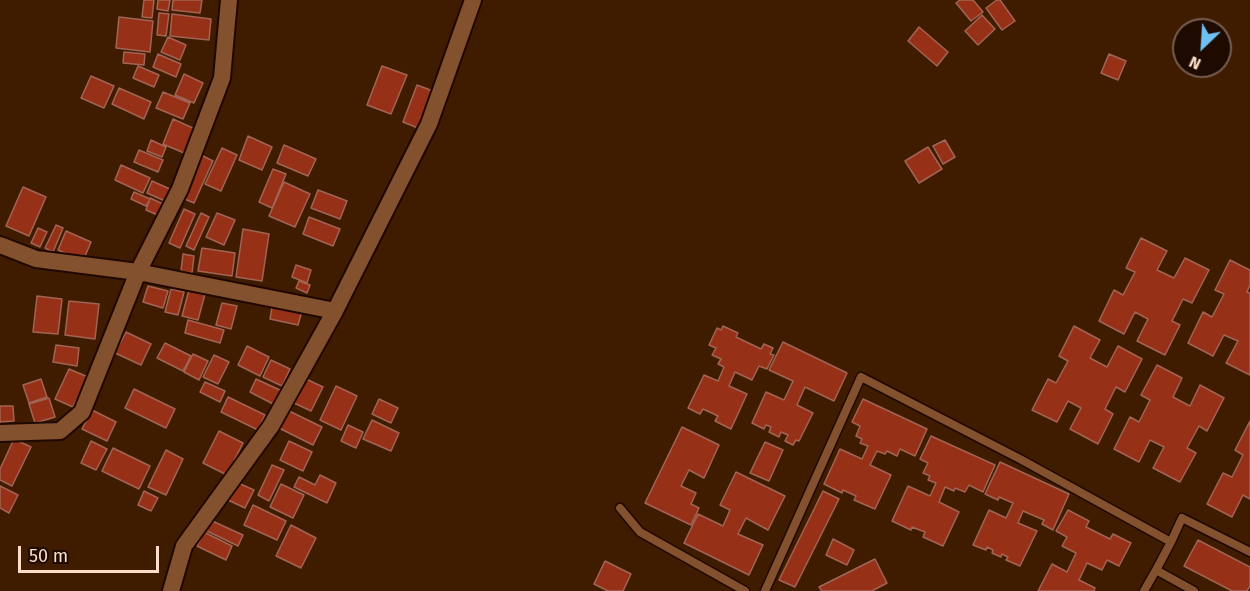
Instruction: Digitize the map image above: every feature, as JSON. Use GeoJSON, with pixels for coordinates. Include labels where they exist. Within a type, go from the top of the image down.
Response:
{"type":"FeatureCollection","features":[{"type":"Feature","properties":{"kind":"street"},"geometry":{"type":"LineString","coordinates":[[0,433],[60,431],[82,412],[138,272],[180,189],[222,78],[230,0]]}},
{"type":"Feature","properties":{"kind":"street"},"geometry":{"type":"LineString","coordinates":[[171,591],[184,546],[271,426],[335,311],[429,124],[473,0]]}},
{"type":"Feature","properties":{"kind":"street"},"geometry":{"type":"LineString","coordinates":[[0,245],[36,259],[138,272],[335,311]]}},
{"type":"Feature","properties":{"kind":"lane"},"geometry":{"type":"LineString","coordinates":[[765,591],[861,377],[1020,459],[1172,542]]}},
{"type":"Feature","properties":{"kind":"lane"},"geometry":{"type":"LineString","coordinates":[[620,508],[640,532],[745,591]]}},
{"type":"Feature","properties":{"kind":"lane"},"geometry":{"type":"LineString","coordinates":[[1144,591],[1172,542],[1182,518],[1250,552]]}},
{"type":"Feature","properties":{"kind":"lane"},"geometry":{"type":"LineString","coordinates":[[1156,570],[1194,591]]}},
{"type":"Feature","properties":{"kind":"building"},"geometry":{"type":"Polygon","coordinates":[[[144,0],[154,0],[152,18],[142,17],[144,0]]]}},
{"type":"Feature","properties":{"kind":"building"},"geometry":{"type":"Polygon","coordinates":[[[158,0],[170,0],[168,11],[157,9],[158,0]]]}},
{"type":"Feature","properties":{"kind":"building"},"geometry":{"type":"Polygon","coordinates":[[[173,0],[202,0],[200,13],[172,10],[173,0]]]}},
{"type":"Feature","properties":{"kind":"building"},"geometry":{"type":"Polygon","coordinates":[[[960,0],[973,0],[983,12],[971,21],[956,3],[960,0]]]}},
{"type":"Feature","properties":{"kind":"building"},"geometry":{"type":"Polygon","coordinates":[[[1000,0],[1015,21],[1002,30],[986,8],[1000,0]]]}},
{"type":"Feature","properties":{"kind":"building"},"geometry":{"type":"Polygon","coordinates":[[[159,13],[169,14],[166,36],[157,35],[159,13]]]}},
{"type":"Feature","properties":{"kind":"building"},"geometry":{"type":"Polygon","coordinates":[[[172,14],[211,19],[209,40],[170,36],[172,14]]]}},
{"type":"Feature","properties":{"kind":"building"},"geometry":{"type":"Polygon","coordinates":[[[982,15],[995,29],[978,45],[965,31],[982,15]]]}},
{"type":"Feature","properties":{"kind":"building"},"geometry":{"type":"Polygon","coordinates":[[[119,17],[153,21],[150,52],[116,48],[119,17]]]}},
{"type":"Feature","properties":{"kind":"building"},"geometry":{"type":"Polygon","coordinates":[[[919,27],[948,52],[937,66],[908,41],[919,27]]]}},
{"type":"Feature","properties":{"kind":"building"},"geometry":{"type":"Polygon","coordinates":[[[168,37],[186,45],[180,60],[161,52],[168,37]]]}},
{"type":"Feature","properties":{"kind":"building"},"geometry":{"type":"Polygon","coordinates":[[[124,52],[145,54],[144,65],[123,63],[124,52]]]}},
{"type":"Feature","properties":{"kind":"building"},"geometry":{"type":"Polygon","coordinates":[[[158,54],[181,64],[176,77],[153,67],[158,54]]]}},
{"type":"Feature","properties":{"kind":"building"},"geometry":{"type":"Polygon","coordinates":[[[1109,54],[1126,61],[1118,80],[1101,73],[1109,54]]]}},
{"type":"Feature","properties":{"kind":"building"},"geometry":{"type":"Polygon","coordinates":[[[138,66],[159,75],[154,87],[133,78],[138,66]]]}},
{"type":"Feature","properties":{"kind":"building"},"geometry":{"type":"Polygon","coordinates":[[[382,66],[407,75],[391,114],[367,105],[382,66]]]}},
{"type":"Feature","properties":{"kind":"building"},"geometry":{"type":"Polygon","coordinates":[[[184,74],[203,83],[194,103],[175,95],[184,74]]]}},
{"type":"Feature","properties":{"kind":"building"},"geometry":{"type":"Polygon","coordinates":[[[91,76],[114,86],[104,108],[81,98],[91,76]]]}},
{"type":"Feature","properties":{"kind":"building"},"geometry":{"type":"Polygon","coordinates":[[[417,85],[433,91],[418,128],[403,122],[417,85]]]}},
{"type":"Feature","properties":{"kind":"building"},"geometry":{"type":"Polygon","coordinates":[[[119,88],[151,102],[144,119],[112,104],[119,88]]]}},
{"type":"Feature","properties":{"kind":"building"},"geometry":{"type":"Polygon","coordinates":[[[163,92],[190,103],[183,119],[156,108],[163,92]]]}},
{"type":"Feature","properties":{"kind":"building"},"geometry":{"type":"Polygon","coordinates":[[[173,119],[195,129],[184,153],[163,144],[173,119]]]}},
{"type":"Feature","properties":{"kind":"building"},"geometry":{"type":"Polygon","coordinates":[[[248,136],[272,147],[262,170],[239,160],[248,136]]]}},
{"type":"Feature","properties":{"kind":"building"},"geometry":{"type":"Polygon","coordinates":[[[151,140],[166,147],[162,157],[147,151],[151,140]]]}},
{"type":"Feature","properties":{"kind":"building"},"geometry":{"type":"Polygon","coordinates":[[[945,140],[955,157],[943,164],[933,146],[945,140]]]}},
{"type":"Feature","properties":{"kind":"building"},"geometry":{"type":"Polygon","coordinates":[[[284,145],[316,159],[308,176],[277,163],[284,145]]]}},
{"type":"Feature","properties":{"kind":"building"},"geometry":{"type":"Polygon","coordinates":[[[928,147],[942,169],[919,183],[905,161],[928,147]]]}},
{"type":"Feature","properties":{"kind":"building"},"geometry":{"type":"Polygon","coordinates":[[[222,148],[237,155],[221,191],[205,184],[222,148]]]}},
{"type":"Feature","properties":{"kind":"building"},"geometry":{"type":"Polygon","coordinates":[[[139,150],[163,160],[158,172],[134,162],[139,150]]]}},
{"type":"Feature","properties":{"kind":"building"},"geometry":{"type":"Polygon","coordinates":[[[201,155],[213,161],[194,203],[182,198],[201,155]]]}},
{"type":"Feature","properties":{"kind":"building"},"geometry":{"type":"Polygon","coordinates":[[[121,165],[150,178],[143,193],[115,180],[121,165]]]}},
{"type":"Feature","properties":{"kind":"building"},"geometry":{"type":"Polygon","coordinates":[[[273,169],[286,174],[272,208],[259,202],[273,169]]]}},
{"type":"Feature","properties":{"kind":"building"},"geometry":{"type":"Polygon","coordinates":[[[152,181],[170,189],[165,201],[147,193],[152,181]]]}},
{"type":"Feature","properties":{"kind":"building"},"geometry":{"type":"Polygon","coordinates":[[[284,182],[310,194],[295,227],[269,216],[284,182]]]}},
{"type":"Feature","properties":{"kind":"building"},"geometry":{"type":"Polygon","coordinates":[[[23,187],[46,197],[29,236],[6,226],[23,187]]]}},
{"type":"Feature","properties":{"kind":"building"},"geometry":{"type":"Polygon","coordinates":[[[318,190],[347,201],[340,219],[311,208],[318,190]]]}},
{"type":"Feature","properties":{"kind":"building"},"geometry":{"type":"Polygon","coordinates":[[[134,192],[150,199],[146,206],[131,199],[134,192]]]}},
{"type":"Feature","properties":{"kind":"building"},"geometry":{"type":"Polygon","coordinates":[[[150,198],[165,205],[160,216],[146,210],[150,198]]]}},
{"type":"Feature","properties":{"kind":"building"},"geometry":{"type":"Polygon","coordinates":[[[184,209],[195,214],[180,248],[169,243],[184,209]]]}},
{"type":"Feature","properties":{"kind":"building"},"geometry":{"type":"Polygon","coordinates":[[[201,213],[209,217],[194,250],[186,246],[201,213]]]}},
{"type":"Feature","properties":{"kind":"building"},"geometry":{"type":"Polygon","coordinates":[[[217,213],[235,220],[224,245],[206,237],[217,213]]]}},
{"type":"Feature","properties":{"kind":"building"},"geometry":{"type":"Polygon","coordinates":[[[309,217],[340,229],[333,246],[303,234],[309,217]]]}},
{"type":"Feature","properties":{"kind":"building"},"geometry":{"type":"Polygon","coordinates":[[[56,225],[63,228],[53,252],[45,248],[56,225]]]}},
{"type":"Feature","properties":{"kind":"building"},"geometry":{"type":"Polygon","coordinates":[[[38,228],[47,232],[40,247],[31,243],[38,228]]]}},
{"type":"Feature","properties":{"kind":"building"},"geometry":{"type":"Polygon","coordinates":[[[243,229],[269,234],[262,281],[236,277],[243,229]]]}},
{"type":"Feature","properties":{"kind":"building"},"geometry":{"type":"Polygon","coordinates":[[[66,231],[91,242],[83,261],[58,250],[66,231]]]}},
{"type":"Feature","properties":{"kind":"building"},"geometry":{"type":"Polygon","coordinates":[[[1141,238],[1167,251],[1157,270],[1174,278],[1185,258],[1209,270],[1192,303],[1183,299],[1172,321],[1180,325],[1165,355],[1137,341],[1148,319],[1135,312],[1124,334],[1099,321],[1114,290],[1123,295],[1135,272],[1126,268],[1141,238]]]}},
{"type":"Feature","properties":{"kind":"building"},"geometry":{"type":"Polygon","coordinates":[[[202,248],[235,253],[232,276],[198,271],[202,248]]]}},
{"type":"Feature","properties":{"kind":"building"},"geometry":{"type":"Polygon","coordinates":[[[183,254],[194,256],[192,273],[181,271],[183,254]]]}},
{"type":"Feature","properties":{"kind":"building"},"geometry":{"type":"Polygon","coordinates":[[[1230,260],[1250,270],[1250,285],[1247,292],[1250,293],[1250,375],[1226,363],[1238,341],[1224,335],[1213,356],[1188,343],[1203,312],[1212,317],[1224,294],[1215,290],[1230,260]]]}},
{"type":"Feature","properties":{"kind":"building"},"geometry":{"type":"Polygon","coordinates":[[[296,265],[311,270],[307,283],[292,277],[296,265]]]}},
{"type":"Feature","properties":{"kind":"building"},"geometry":{"type":"Polygon","coordinates":[[[299,281],[310,285],[307,293],[296,288],[299,281]]]}},
{"type":"Feature","properties":{"kind":"building"},"geometry":{"type":"Polygon","coordinates":[[[148,286],[168,291],[163,308],[143,302],[148,286]]]}},
{"type":"Feature","properties":{"kind":"building"},"geometry":{"type":"Polygon","coordinates":[[[171,289],[184,292],[178,315],[165,312],[171,289]]]}},
{"type":"Feature","properties":{"kind":"building"},"geometry":{"type":"Polygon","coordinates":[[[189,290],[205,294],[198,320],[182,316],[189,290]]]}},
{"type":"Feature","properties":{"kind":"building"},"geometry":{"type":"Polygon","coordinates":[[[37,296],[62,299],[58,334],[33,332],[37,296]]]}},
{"type":"Feature","properties":{"kind":"building"},"geometry":{"type":"Polygon","coordinates":[[[69,301],[99,304],[95,339],[65,335],[69,301]]]}},
{"type":"Feature","properties":{"kind":"building"},"geometry":{"type":"Polygon","coordinates":[[[273,301],[303,307],[298,325],[270,319],[273,301]]]}},
{"type":"Feature","properties":{"kind":"building"},"geometry":{"type":"Polygon","coordinates":[[[222,303],[237,306],[231,329],[216,325],[222,303]]]}},
{"type":"Feature","properties":{"kind":"building"},"geometry":{"type":"Polygon","coordinates":[[[188,320],[224,330],[220,343],[185,333],[188,320]]]}},
{"type":"Feature","properties":{"kind":"building"},"geometry":{"type":"Polygon","coordinates":[[[723,326],[738,333],[736,337],[761,349],[764,344],[773,348],[770,354],[774,355],[767,369],[759,366],[752,380],[735,372],[729,386],[747,394],[731,429],[715,421],[718,416],[703,409],[700,414],[688,408],[704,375],[718,381],[724,367],[718,364],[721,359],[712,355],[716,348],[709,345],[717,328],[721,330],[723,326]]]}},
{"type":"Feature","properties":{"kind":"building"},"geometry":{"type":"Polygon","coordinates":[[[1074,326],[1100,340],[1090,358],[1107,367],[1118,346],[1142,359],[1125,392],[1116,387],[1105,409],[1113,414],[1098,444],[1070,429],[1081,408],[1068,401],[1057,422],[1032,410],[1048,379],[1056,383],[1068,361],[1059,356],[1074,326]]]}},
{"type":"Feature","properties":{"kind":"building"},"geometry":{"type":"Polygon","coordinates":[[[126,332],[151,344],[141,365],[115,353],[126,332]]]}},
{"type":"Feature","properties":{"kind":"building"},"geometry":{"type":"Polygon","coordinates":[[[783,342],[847,373],[834,401],[805,387],[797,405],[813,413],[799,441],[796,440],[793,445],[785,441],[788,435],[781,432],[779,437],[769,432],[771,427],[766,425],[764,429],[752,423],[766,392],[784,400],[793,381],[769,370],[783,342]]]}},
{"type":"Feature","properties":{"kind":"building"},"geometry":{"type":"Polygon","coordinates":[[[165,343],[191,356],[183,371],[157,358],[165,343]]]}},
{"type":"Feature","properties":{"kind":"building"},"geometry":{"type":"Polygon","coordinates":[[[56,345],[79,348],[77,366],[53,362],[56,345]]]}},
{"type":"Feature","properties":{"kind":"building"},"geometry":{"type":"Polygon","coordinates":[[[247,346],[269,357],[260,376],[238,365],[247,346]]]}},
{"type":"Feature","properties":{"kind":"building"},"geometry":{"type":"Polygon","coordinates":[[[193,354],[208,361],[199,380],[184,372],[193,354]]]}},
{"type":"Feature","properties":{"kind":"building"},"geometry":{"type":"Polygon","coordinates":[[[214,355],[229,362],[218,384],[203,377],[214,355]]]}},
{"type":"Feature","properties":{"kind":"building"},"geometry":{"type":"Polygon","coordinates":[[[271,360],[290,369],[282,386],[263,377],[271,360]]]}},
{"type":"Feature","properties":{"kind":"building"},"geometry":{"type":"Polygon","coordinates":[[[1157,365],[1182,378],[1173,397],[1190,406],[1200,385],[1224,398],[1207,431],[1199,426],[1187,448],[1196,453],[1180,482],[1153,468],[1164,447],[1150,440],[1139,462],[1114,449],[1130,417],[1139,422],[1150,400],[1141,395],[1157,365]]]}},
{"type":"Feature","properties":{"kind":"building"},"geometry":{"type":"Polygon","coordinates":[[[69,369],[88,377],[73,407],[55,399],[69,369]]]}},
{"type":"Feature","properties":{"kind":"building"},"geometry":{"type":"Polygon","coordinates":[[[304,378],[323,387],[311,411],[292,402],[304,378]]]}},
{"type":"Feature","properties":{"kind":"building"},"geometry":{"type":"Polygon","coordinates":[[[41,379],[47,397],[29,403],[23,385],[41,379]]]}},
{"type":"Feature","properties":{"kind":"building"},"geometry":{"type":"Polygon","coordinates":[[[256,379],[282,391],[275,405],[250,392],[256,379]]]}},
{"type":"Feature","properties":{"kind":"building"},"geometry":{"type":"Polygon","coordinates":[[[205,382],[225,391],[220,402],[200,392],[205,382]]]}},
{"type":"Feature","properties":{"kind":"building"},"geometry":{"type":"Polygon","coordinates":[[[336,386],[357,396],[341,430],[320,420],[336,386]]]}},
{"type":"Feature","properties":{"kind":"building"},"geometry":{"type":"Polygon","coordinates":[[[134,389],[175,409],[166,428],[125,408],[134,389]]]}},
{"type":"Feature","properties":{"kind":"building"},"geometry":{"type":"Polygon","coordinates":[[[228,397],[265,415],[258,430],[221,412],[228,397]]]}},
{"type":"Feature","properties":{"kind":"building"},"geometry":{"type":"Polygon","coordinates":[[[49,398],[55,417],[35,423],[29,404],[49,398]]]}},
{"type":"Feature","properties":{"kind":"building"},"geometry":{"type":"Polygon","coordinates":[[[379,399],[398,408],[391,423],[372,414],[379,399]]]}},
{"type":"Feature","properties":{"kind":"building"},"geometry":{"type":"Polygon","coordinates":[[[863,399],[927,429],[915,456],[900,449],[897,456],[887,451],[885,454],[877,451],[870,465],[891,475],[875,509],[854,500],[856,496],[843,490],[842,493],[824,484],[840,449],[862,459],[868,446],[860,443],[862,439],[856,436],[860,426],[852,422],[863,399]]]}},
{"type":"Feature","properties":{"kind":"building"},"geometry":{"type":"Polygon","coordinates":[[[0,406],[13,406],[14,421],[0,422],[0,406]]]}},
{"type":"Feature","properties":{"kind":"building"},"geometry":{"type":"Polygon","coordinates":[[[92,410],[116,422],[107,441],[82,429],[92,410]]]}},
{"type":"Feature","properties":{"kind":"building"},"geometry":{"type":"Polygon","coordinates":[[[287,410],[322,427],[313,445],[279,428],[287,410]]]}},
{"type":"Feature","properties":{"kind":"building"},"geometry":{"type":"Polygon","coordinates":[[[372,420],[399,433],[391,451],[363,439],[372,420]]]}},
{"type":"Feature","properties":{"kind":"building"},"geometry":{"type":"Polygon","coordinates":[[[1250,421],[1250,499],[1243,495],[1232,517],[1207,504],[1223,473],[1232,477],[1243,455],[1235,450],[1250,421]]]}},
{"type":"Feature","properties":{"kind":"building"},"geometry":{"type":"Polygon","coordinates":[[[348,425],[363,432],[356,448],[341,441],[348,425]]]}},
{"type":"Feature","properties":{"kind":"building"},"geometry":{"type":"Polygon","coordinates":[[[682,427],[719,445],[704,478],[689,470],[681,486],[696,493],[691,504],[699,508],[691,525],[645,503],[682,427]]]}},
{"type":"Feature","properties":{"kind":"building"},"geometry":{"type":"Polygon","coordinates":[[[219,431],[243,443],[227,475],[203,463],[219,431]]]}},
{"type":"Feature","properties":{"kind":"building"},"geometry":{"type":"Polygon","coordinates":[[[931,436],[995,465],[983,492],[969,485],[965,492],[945,487],[939,502],[959,512],[943,546],[923,537],[925,532],[912,527],[911,530],[892,521],[908,486],[930,496],[936,483],[928,480],[930,476],[923,473],[928,463],[920,459],[931,436]]]}},
{"type":"Feature","properties":{"kind":"building"},"geometry":{"type":"Polygon","coordinates":[[[14,439],[31,447],[12,486],[0,480],[0,469],[14,439]]]}},
{"type":"Feature","properties":{"kind":"building"},"geometry":{"type":"Polygon","coordinates":[[[91,441],[107,449],[96,470],[81,463],[91,441]]]}},
{"type":"Feature","properties":{"kind":"building"},"geometry":{"type":"Polygon","coordinates":[[[289,441],[312,452],[303,471],[280,460],[289,441]]]}},
{"type":"Feature","properties":{"kind":"building"},"geometry":{"type":"Polygon","coordinates":[[[765,442],[783,450],[769,481],[750,473],[765,442]]]}},
{"type":"Feature","properties":{"kind":"building"},"geometry":{"type":"Polygon","coordinates":[[[113,448],[150,466],[139,489],[102,471],[113,448]]]}},
{"type":"Feature","properties":{"kind":"building"},"geometry":{"type":"Polygon","coordinates":[[[166,450],[183,459],[166,495],[148,487],[166,450]]]}},
{"type":"Feature","properties":{"kind":"building"},"geometry":{"type":"Polygon","coordinates":[[[1000,462],[1069,494],[1053,530],[1042,524],[1044,520],[1023,511],[1018,523],[1037,531],[1020,566],[1006,560],[1008,557],[1002,554],[1001,557],[992,553],[993,550],[987,547],[986,550],[973,545],[989,510],[1006,518],[1013,503],[985,494],[1000,462]]]}},
{"type":"Feature","properties":{"kind":"building"},"geometry":{"type":"Polygon","coordinates":[[[272,465],[284,470],[269,501],[258,495],[272,465]]]}},
{"type":"Feature","properties":{"kind":"building"},"geometry":{"type":"Polygon","coordinates":[[[736,472],[785,496],[768,530],[746,518],[738,534],[763,545],[749,575],[684,543],[698,514],[723,526],[730,510],[720,505],[736,472]]]}},
{"type":"Feature","properties":{"kind":"building"},"geometry":{"type":"Polygon","coordinates":[[[320,475],[336,483],[327,503],[294,487],[299,477],[315,485],[320,475]]]}},
{"type":"Feature","properties":{"kind":"building"},"geometry":{"type":"Polygon","coordinates":[[[236,482],[254,490],[245,508],[228,500],[236,482]]]}},
{"type":"Feature","properties":{"kind":"building"},"geometry":{"type":"Polygon","coordinates":[[[281,484],[304,495],[293,518],[270,507],[281,484]]]}},
{"type":"Feature","properties":{"kind":"building"},"geometry":{"type":"Polygon","coordinates":[[[0,486],[18,495],[9,513],[0,508],[0,486]]]}},
{"type":"Feature","properties":{"kind":"building"},"geometry":{"type":"Polygon","coordinates":[[[144,491],[158,498],[151,511],[138,505],[144,491]]]}},
{"type":"Feature","properties":{"kind":"building"},"geometry":{"type":"Polygon","coordinates":[[[823,491],[839,499],[795,587],[779,580],[823,491]]]}},
{"type":"Feature","properties":{"kind":"building"},"geometry":{"type":"Polygon","coordinates":[[[253,505],[286,521],[277,540],[244,525],[253,505]]]}},
{"type":"Feature","properties":{"kind":"building"},"geometry":{"type":"Polygon","coordinates":[[[1068,510],[1089,521],[1086,527],[1110,539],[1113,534],[1131,543],[1119,566],[1107,560],[1102,570],[1087,563],[1079,580],[1095,588],[1094,591],[1038,591],[1052,564],[1067,572],[1076,553],[1062,546],[1067,537],[1056,531],[1068,510]]]}},
{"type":"Feature","properties":{"kind":"building"},"geometry":{"type":"Polygon","coordinates":[[[210,520],[243,535],[238,546],[205,530],[210,520]]]}},
{"type":"Feature","properties":{"kind":"building"},"geometry":{"type":"Polygon","coordinates":[[[291,525],[316,538],[301,568],[276,556],[291,525]]]}},
{"type":"Feature","properties":{"kind":"building"},"geometry":{"type":"Polygon","coordinates":[[[204,532],[232,546],[226,560],[197,546],[204,532]]]}},
{"type":"Feature","properties":{"kind":"building"},"geometry":{"type":"Polygon","coordinates":[[[833,539],[854,550],[847,565],[826,555],[833,539]]]}},
{"type":"Feature","properties":{"kind":"building"},"geometry":{"type":"Polygon","coordinates":[[[1198,540],[1250,567],[1250,586],[1247,591],[1232,591],[1184,566],[1198,540]]]}},
{"type":"Feature","properties":{"kind":"building"},"geometry":{"type":"Polygon","coordinates":[[[875,559],[887,583],[872,591],[822,591],[819,587],[875,559]]]}},
{"type":"Feature","properties":{"kind":"building"},"geometry":{"type":"Polygon","coordinates":[[[605,561],[631,574],[623,591],[608,591],[594,584],[605,561]]]}}]}
